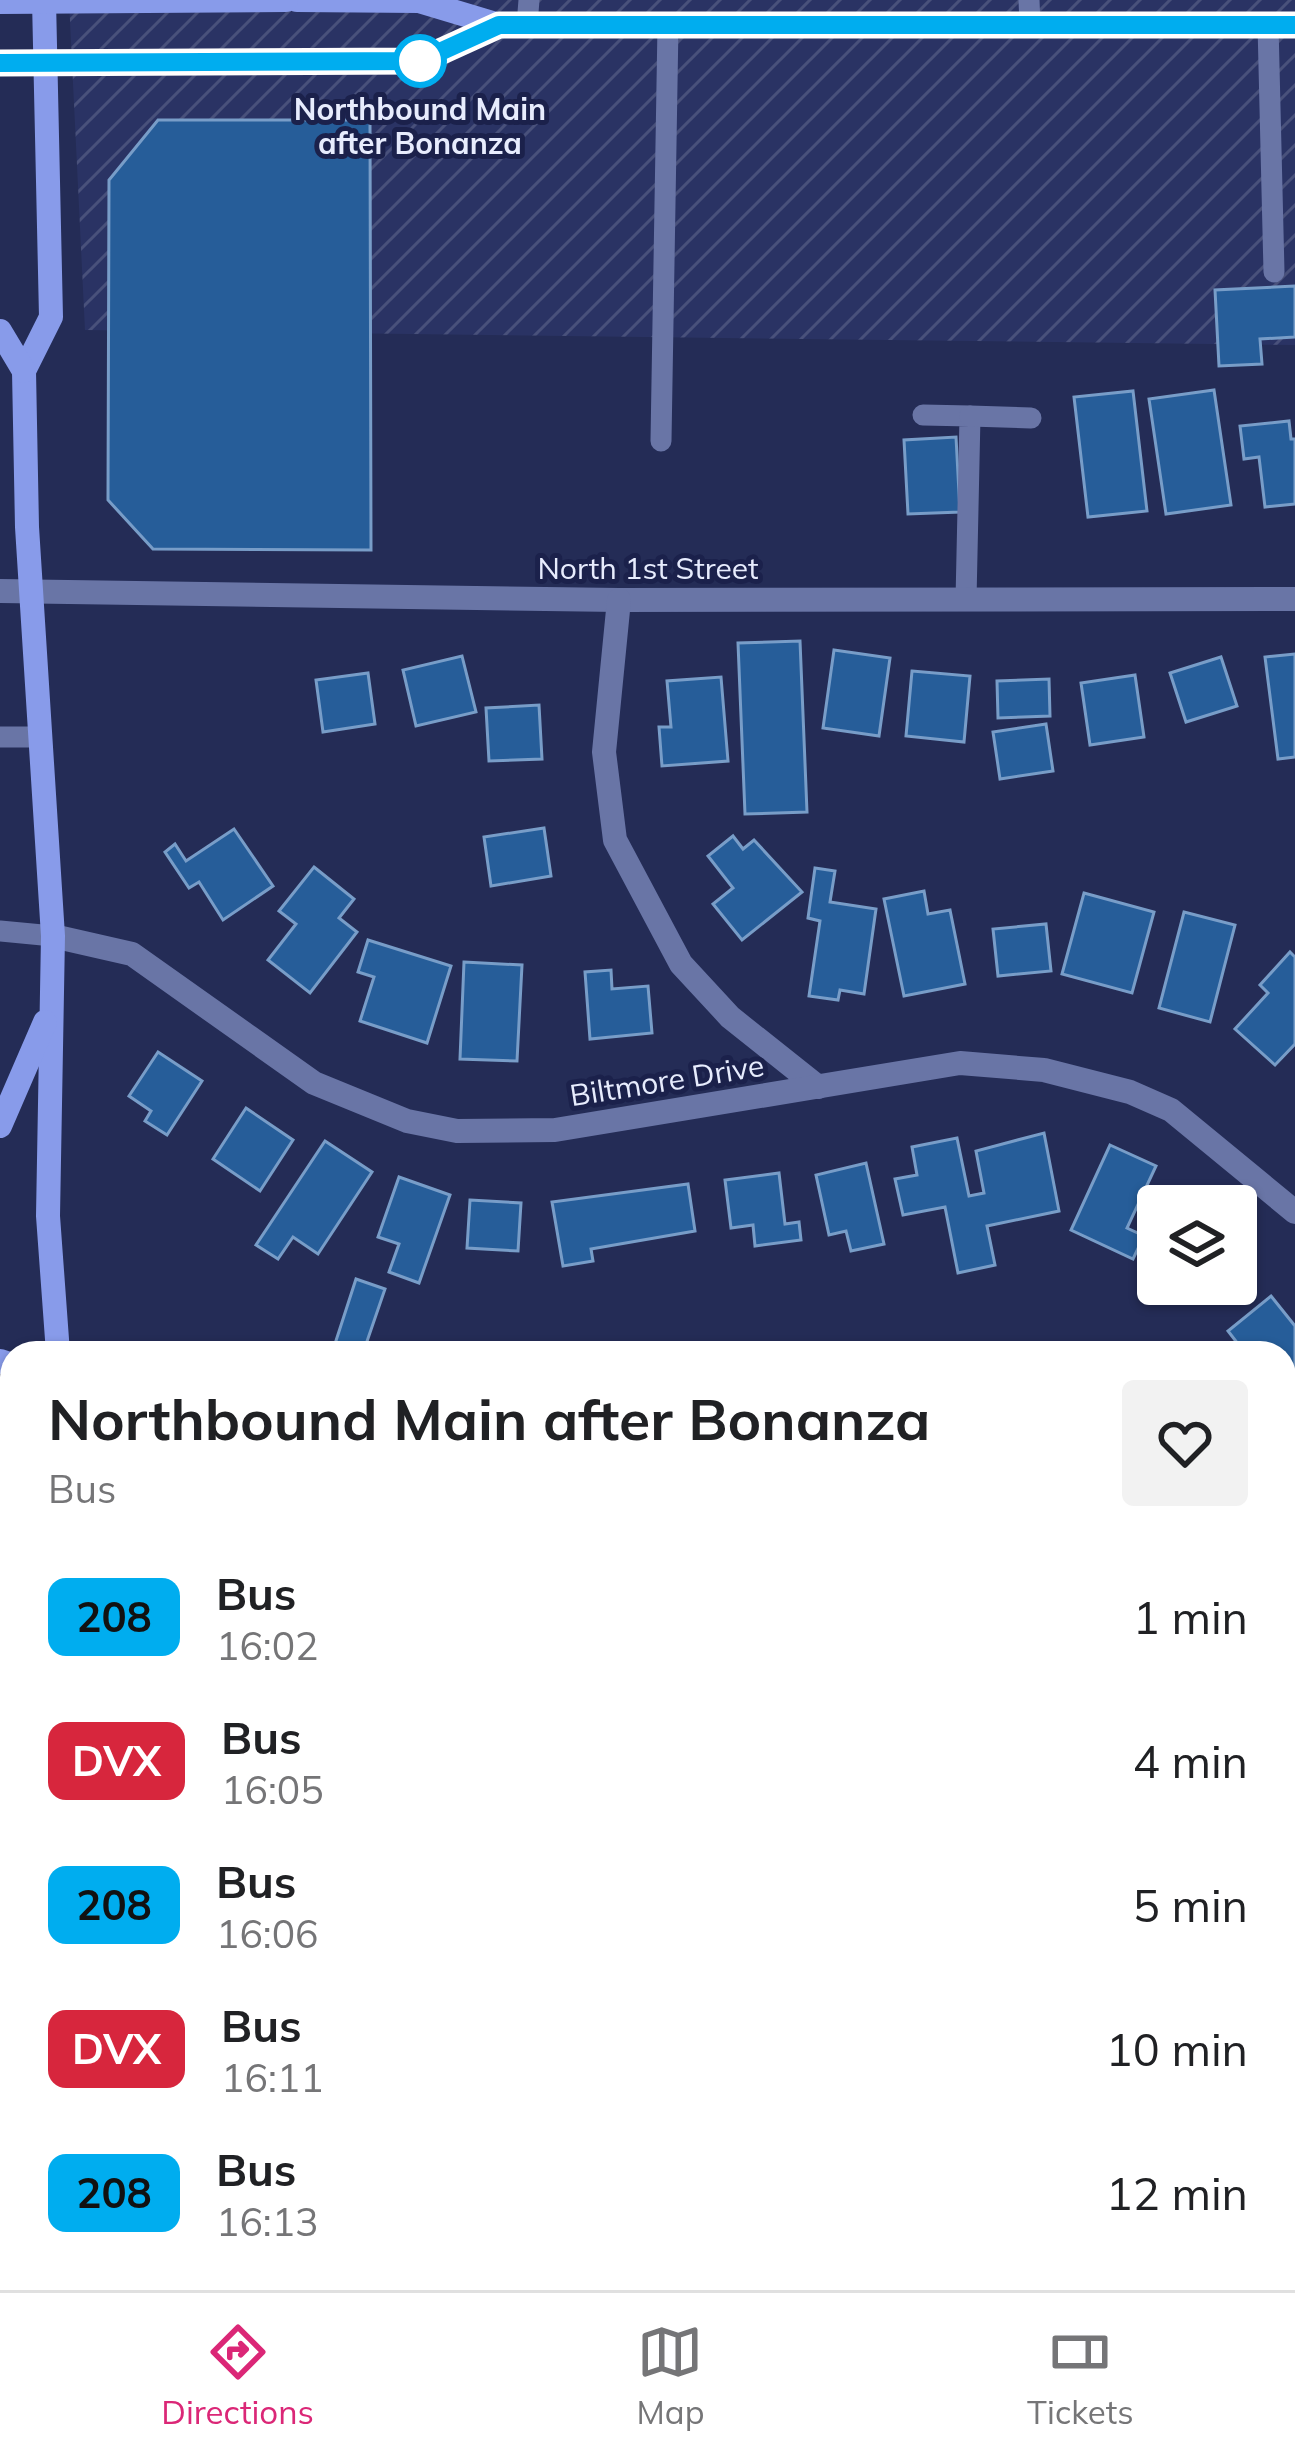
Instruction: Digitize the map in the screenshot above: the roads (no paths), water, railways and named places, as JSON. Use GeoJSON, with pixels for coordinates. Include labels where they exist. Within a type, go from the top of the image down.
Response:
{"type":"FeatureCollection","features":[{"type":"Feature","properties":{"kind":"main road"},"geometry":{"type":"LineString","coordinates":[[44,0],[51,317],[24,371],[53,936],[49,1254],[57,1341]]}},
{"type":"Feature","properties":{"kind":"main road"},"geometry":{"type":"LineString","coordinates":[[0,2],[286,0]]}},
{"type":"Feature","properties":{"kind":"main road"},"geometry":{"type":"LineString","coordinates":[[297,0],[430,2],[499,25]]}},
{"type":"Feature","properties":{"kind":"main road"},"geometry":{"type":"LineString","coordinates":[[0,62],[420,61],[528,13],[668,26],[1029,13],[1295,26]]}},
{"type":"Feature","properties":{"kind":"main road"},"geometry":{"type":"LineString","coordinates":[[0,331],[24,371]]}},
{"type":"Feature","properties":{"kind":"main road"},"geometry":{"type":"LineString","coordinates":[[0,1126],[50,1009]]}},
{"type":"Feature","properties":{"kind":"street","name":"North 1st Street"},"geometry":{"type":"LineString","coordinates":[[0,591],[619,600],[1295,599]]}},
{"type":"Feature","properties":{"kind":"street"},"geometry":{"type":"LineString","coordinates":[[619,600],[604,752],[615,840],[681,964],[730,1016],[818,1087]]}},
{"type":"Feature","properties":{"kind":"street","name":"Biltmore Drive"},"geometry":{"type":"LineString","coordinates":[[53,936],[132,954],[314,1083],[407,1121],[457,1131],[555,1130],[960,1063],[1044,1070],[1130,1092],[1171,1111],[1295,1212]]}},
{"type":"Feature","properties":{"kind":"lane"},"geometry":{"type":"LineString","coordinates":[[661,441],[668,26]]}},
{"type":"Feature","properties":{"kind":"lane"},"geometry":{"type":"LineString","coordinates":[[1268,26],[1274,272]]}},
{"type":"Feature","properties":{"kind":"lane"},"geometry":{"type":"LineString","coordinates":[[923,415],[1031,418]]}},
{"type":"Feature","properties":{"kind":"lane"},"geometry":{"type":"LineString","coordinates":[[966,600],[970,416]]}},
{"type":"Feature","properties":{"kind":"lane"},"geometry":{"type":"LineString","coordinates":[[0,737],[41,737]]}},
{"type":"Feature","properties":{"kind":"lane"},"geometry":{"type":"LineString","coordinates":[[0,931],[53,936]]}},
{"type":"Feature","properties":{"kind":"place","name":"Northbound Main after Bonanza"},"geometry":{"type":"Point","coordinates":[420,61]}}]}
